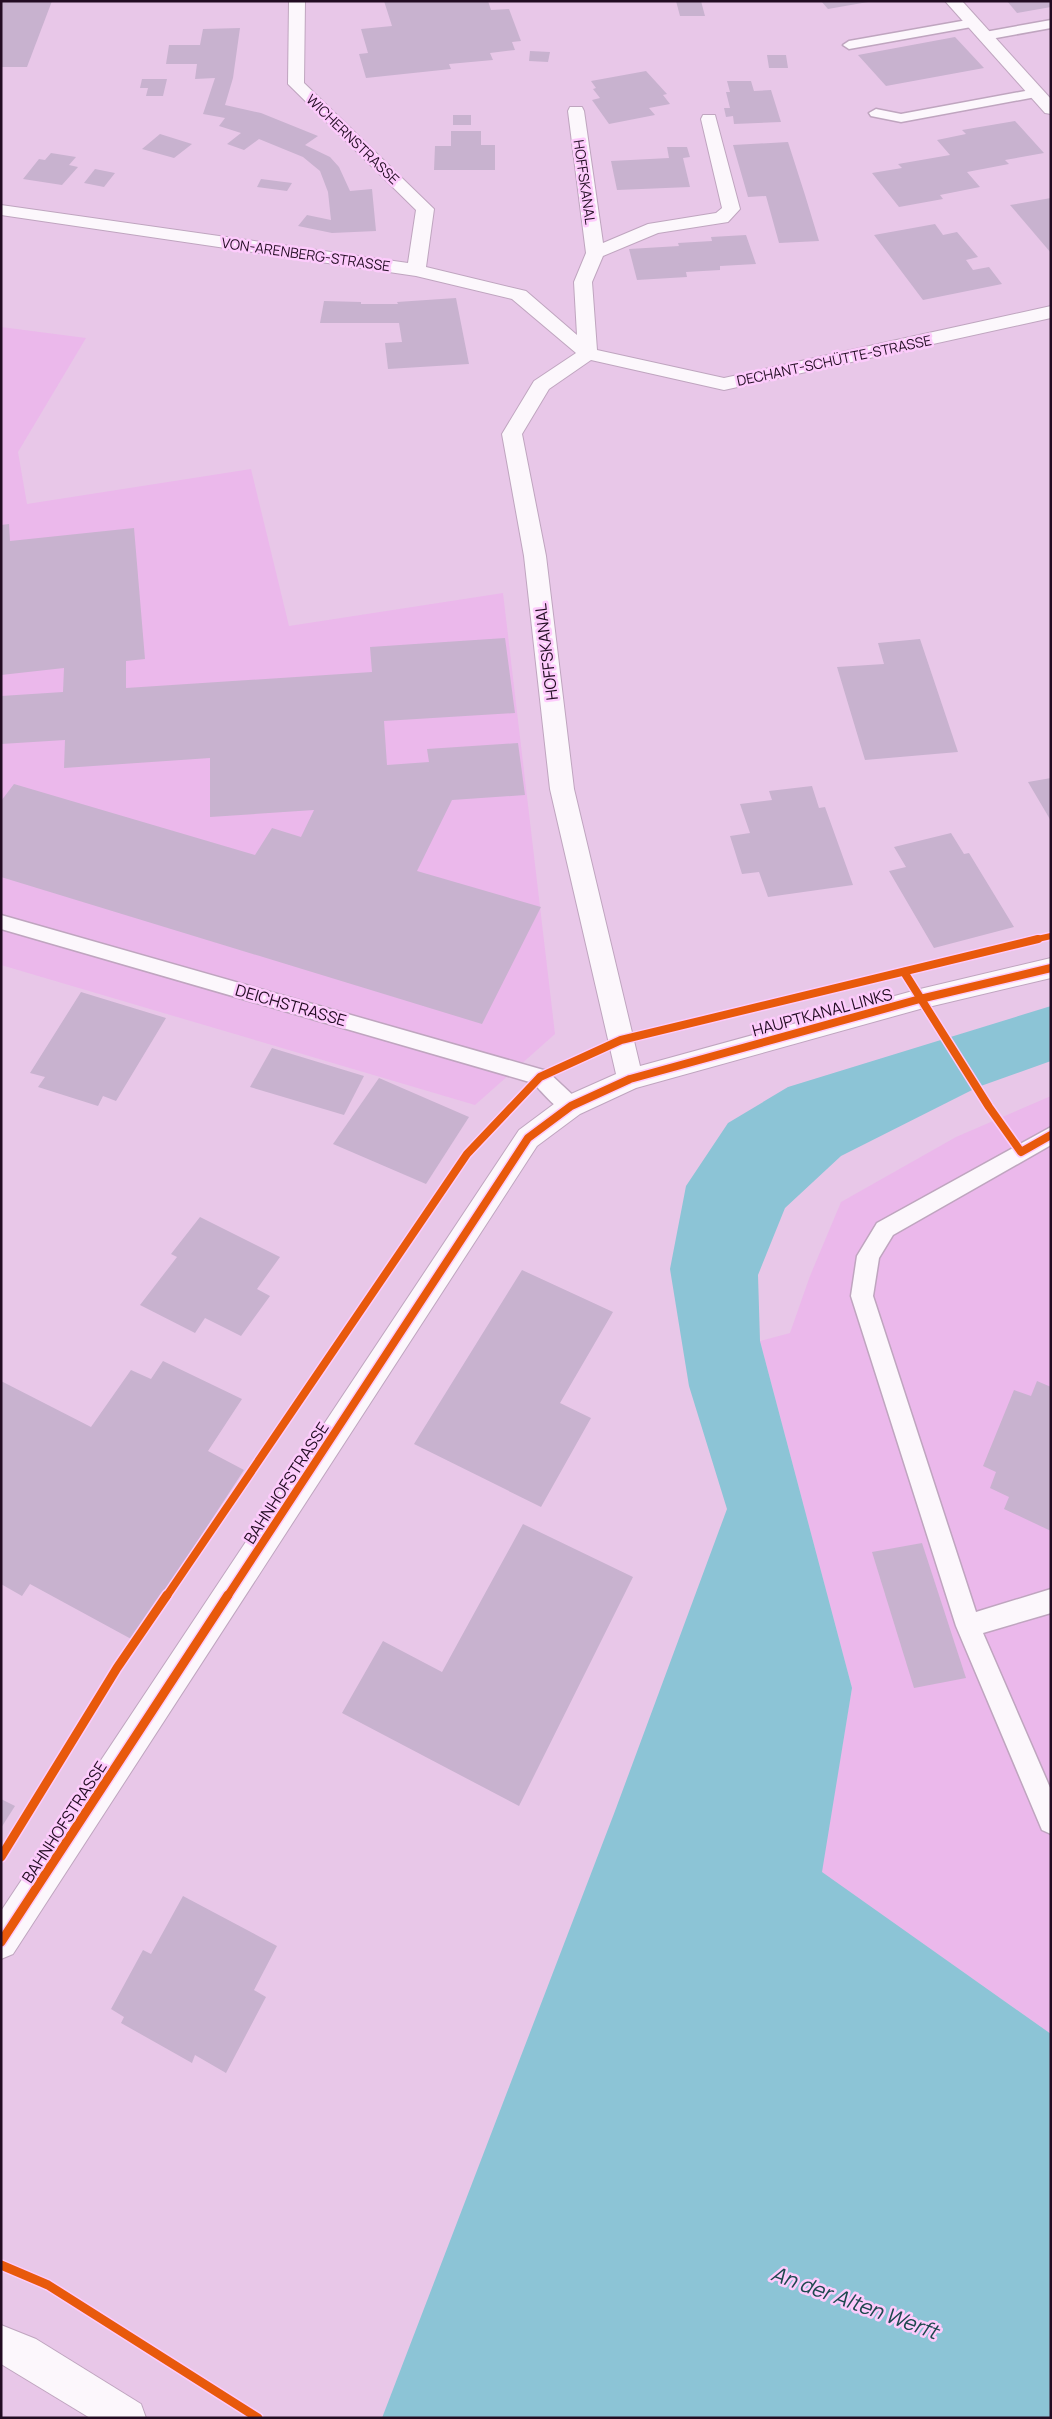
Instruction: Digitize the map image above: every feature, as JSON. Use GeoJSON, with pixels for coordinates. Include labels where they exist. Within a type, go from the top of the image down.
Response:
{"type":"FeatureCollection","features":[{"type":"Feature","properties":{"kind":"street","name":"WICHERNSTRASSE"},"geometry":{"type":"LineString","coordinates":[[297,1],[296,84],[426,208],[416,270]]}},
{"type":"Feature","properties":{"kind":"street"},"geometry":{"type":"LineString","coordinates":[[953,1],[1051,109]]}},
{"type":"Feature","properties":{"kind":"street","name":"HOFFSKANAL"},"geometry":{"type":"LineString","coordinates":[[576,110],[595,254]]}},
{"type":"Feature","properties":{"kind":"street"},"geometry":{"type":"LineString","coordinates":[[588,354],[582,282],[595,254],[654,228],[722,218],[731,209],[709,119]]}},
{"type":"Feature","properties":{"kind":"street","name":"VON-ARENBERG-STRASSE"},"geometry":{"type":"LineString","coordinates":[[1,210],[416,270],[519,295],[588,354]]}},
{"type":"Feature","properties":{"kind":"street","name":"DECHANT-SCHÜTTE-STRASSE"},"geometry":{"type":"LineString","coordinates":[[588,354],[724,384],[1051,312]]}},
{"type":"Feature","properties":{"kind":"street","name":"HOFFSKANAL"},"geometry":{"type":"LineString","coordinates":[[588,354],[541,385],[512,434],[535,556],[562,789],[630,1079]]}},
{"type":"Feature","properties":{"kind":"street","name":"HAUPTKANAL LINKS"},"geometry":{"type":"LineString","coordinates":[[630,1079],[920,999],[1051,968]]}},
{"type":"Feature","properties":{"kind":"street","name":"BAHNHOFSTRASSE"},"geometry":{"type":"LineString","coordinates":[[1,1942],[528,1138],[571,1106],[630,1079]]}},
{"type":"Feature","properties":{"kind":"street"},"geometry":{"type":"LineString","coordinates":[[1,2344],[22,2353],[127,2418]]}},
{"type":"Feature","properties":{"kind":"lane"},"geometry":{"type":"LineString","coordinates":[[849,45],[973,23]]}},
{"type":"Feature","properties":{"kind":"lane"},"geometry":{"type":"LineString","coordinates":[[985,36],[1051,24]]}},
{"type":"Feature","properties":{"kind":"lane"},"geometry":{"type":"LineString","coordinates":[[876,113],[901,118],[1036,93]]}},
{"type":"Feature","properties":{"kind":"lane","name":"DEICHSTRASSE"},"geometry":{"type":"LineString","coordinates":[[1,922],[540,1077],[571,1106]]}},
{"type":"Feature","properties":{"kind":"lane"},"geometry":{"type":"LineString","coordinates":[[1051,1135],[885,1229],[868,1256],[862,1296],[968,1626],[1051,1821]]}},
{"type":"Feature","properties":{"kind":"lane"},"geometry":{"type":"LineString","coordinates":[[968,1626],[1051,1601]]}},
{"type":"Feature","properties":{"kind":"path"},"geometry":{"type":"LineString","coordinates":[[937,1026],[989,1107]]}},
{"type":"Feature","properties":{"kind":"shaded area"},"geometry":{"type":"Polygon","coordinates":[[[1,327],[86,338],[18,452],[27,504],[251,469],[289,626],[503,593],[555,1034],[475,1105],[1,965],[1,327]]]}},
{"type":"Feature","properties":{"kind":"shaded area"},"geometry":{"type":"Polygon","coordinates":[[[1051,1096],[1051,2034],[821,1872],[852,1688],[760,1341],[790,1333],[810,1276],[841,1202],[956,1137],[1051,1096]]]}},
{"type":"Feature","properties":{"kind":"water","name":"An der Alten Werft"},"geometry":{"type":"Polygon","coordinates":[[[1051,1006],[1051,1061],[978,1087],[841,1156],[785,1208],[758,1275],[760,1341],[852,1688],[822,1872],[1051,2034],[1051,2418],[382,2418],[615,1811],[727,1509],[689,1386],[670,1269],[686,1186],[728,1123],[788,1087],[1051,1006]]]}},
{"type":"Feature","properties":{"kind":"building"},"geometry":{"type":"Polygon","coordinates":[[[1,1],[52,1],[27,67],[1,67],[1,1]]]}},
{"type":"Feature","properties":{"kind":"building"},"geometry":{"type":"Polygon","coordinates":[[[384,1],[488,1],[491,10],[509,9],[521,41],[512,42],[515,50],[490,53],[493,60],[449,64],[451,69],[366,78],[359,54],[368,53],[361,29],[392,26],[384,1]]]}},
{"type":"Feature","properties":{"kind":"building"},"geometry":{"type":"Polygon","coordinates":[[[676,1],[701,1],[705,16],[680,16],[676,1]]]}},
{"type":"Feature","properties":{"kind":"building"},"geometry":{"type":"Polygon","coordinates":[[[821,1],[868,1],[868,2],[828,9],[821,1]]]}},
{"type":"Feature","properties":{"kind":"building"},"geometry":{"type":"Polygon","coordinates":[[[1007,1],[1051,1],[1051,7],[1017,13],[1007,1]]]}},
{"type":"Feature","properties":{"kind":"building"},"geometry":{"type":"Polygon","coordinates":[[[240,28],[233,78],[225,105],[261,113],[318,136],[305,145],[330,157],[339,167],[350,191],[372,189],[376,231],[332,233],[298,226],[307,215],[331,220],[328,192],[320,171],[303,157],[259,139],[244,150],[227,144],[241,133],[219,126],[225,118],[203,114],[215,78],[195,79],[197,64],[166,64],[169,45],[200,45],[203,29],[240,28]]]}},
{"type":"Feature","properties":{"kind":"building"},"geometry":{"type":"Polygon","coordinates":[[[955,37],[984,68],[886,86],[858,55],[955,37]]]}},
{"type":"Feature","properties":{"kind":"building"},"geometry":{"type":"Polygon","coordinates":[[[530,51],[550,52],[548,62],[529,61],[530,51]]]}},
{"type":"Feature","properties":{"kind":"building"},"geometry":{"type":"Polygon","coordinates":[[[767,55],[786,55],[788,68],[769,68],[767,55]]]}},
{"type":"Feature","properties":{"kind":"building"},"geometry":{"type":"Polygon","coordinates":[[[646,71],[667,94],[663,95],[670,104],[649,108],[655,115],[609,124],[592,100],[600,98],[593,89],[596,88],[591,81],[646,71]]]}},
{"type":"Feature","properties":{"kind":"building"},"geometry":{"type":"Polygon","coordinates":[[[142,79],[167,79],[163,96],[146,96],[148,88],[140,88],[142,79]]]}},
{"type":"Feature","properties":{"kind":"building"},"geometry":{"type":"Polygon","coordinates":[[[727,81],[751,81],[754,91],[771,90],[781,122],[734,124],[733,116],[726,117],[724,108],[730,108],[726,92],[730,92],[727,81]]]}},
{"type":"Feature","properties":{"kind":"building"},"geometry":{"type":"Polygon","coordinates":[[[453,115],[471,115],[471,125],[453,125],[453,115]]]}},
{"type":"Feature","properties":{"kind":"building"},"geometry":{"type":"Polygon","coordinates":[[[1015,121],[1044,153],[1005,160],[1009,164],[967,172],[980,187],[940,195],[943,199],[899,207],[872,173],[902,168],[898,164],[950,155],[937,140],[966,134],[962,130],[1015,121]]]}},
{"type":"Feature","properties":{"kind":"building"},"geometry":{"type":"Polygon","coordinates":[[[451,131],[481,131],[481,145],[495,145],[495,170],[434,170],[435,146],[451,146],[451,131]]]}},
{"type":"Feature","properties":{"kind":"building"},"geometry":{"type":"Polygon","coordinates":[[[160,134],[192,144],[174,158],[142,149],[160,134]]]}},
{"type":"Feature","properties":{"kind":"building"},"geometry":{"type":"Polygon","coordinates":[[[788,142],[819,241],[779,243],[766,196],[748,197],[733,145],[788,142]]]}},
{"type":"Feature","properties":{"kind":"building"},"geometry":{"type":"Polygon","coordinates":[[[667,147],[687,147],[690,157],[683,158],[690,187],[617,190],[611,161],[669,158],[667,147]]]}},
{"type":"Feature","properties":{"kind":"building"},"geometry":{"type":"Polygon","coordinates":[[[51,153],[76,157],[69,165],[78,167],[62,185],[23,179],[39,159],[45,160],[51,153]]]}},
{"type":"Feature","properties":{"kind":"building"},"geometry":{"type":"Polygon","coordinates":[[[95,169],[115,173],[104,187],[84,183],[95,169]]]}},
{"type":"Feature","properties":{"kind":"building"},"geometry":{"type":"Polygon","coordinates":[[[261,179],[292,183],[287,191],[257,187],[261,179]]]}},
{"type":"Feature","properties":{"kind":"building"},"geometry":{"type":"Polygon","coordinates":[[[1051,198],[1051,253],[1010,205],[1051,198]]]}},
{"type":"Feature","properties":{"kind":"building"},"geometry":{"type":"Polygon","coordinates":[[[935,224],[943,235],[957,232],[978,257],[966,260],[973,270],[989,267],[1002,284],[923,300],[874,235],[935,224]]]}},
{"type":"Feature","properties":{"kind":"building"},"geometry":{"type":"Polygon","coordinates":[[[746,235],[756,264],[720,266],[720,270],[686,272],[687,277],[637,280],[629,249],[679,246],[678,243],[712,241],[711,237],[746,235]]]}},
{"type":"Feature","properties":{"kind":"building"},"geometry":{"type":"Polygon","coordinates":[[[456,298],[469,364],[388,369],[385,343],[402,342],[399,323],[320,323],[324,301],[398,304],[397,302],[456,298]]]}},
{"type":"Feature","properties":{"kind":"building"},"geometry":{"type":"Polygon","coordinates":[[[9,524],[10,541],[134,528],[145,659],[126,661],[126,688],[372,672],[370,647],[505,638],[515,713],[384,721],[387,765],[429,762],[427,749],[518,743],[525,795],[452,800],[417,871],[541,907],[482,1024],[1,877],[1,801],[14,784],[255,855],[272,828],[301,837],[314,810],[210,817],[210,758],[64,768],[65,740],[1,744],[1,696],[63,692],[64,668],[1,675],[1,525],[9,524]]]}},
{"type":"Feature","properties":{"kind":"building"},"geometry":{"type":"Polygon","coordinates":[[[920,639],[958,752],[865,760],[837,667],[884,664],[878,643],[920,639]]]}},
{"type":"Feature","properties":{"kind":"building"},"geometry":{"type":"Polygon","coordinates":[[[1051,778],[1051,821],[1028,782],[1051,778]]]}},
{"type":"Feature","properties":{"kind":"building"},"geometry":{"type":"Polygon","coordinates":[[[812,786],[819,808],[825,807],[853,885],[768,897],[759,872],[742,874],[730,836],[750,833],[740,804],[772,800],[769,791],[812,786]]]}},
{"type":"Feature","properties":{"kind":"building"},"geometry":{"type":"Polygon","coordinates":[[[951,833],[964,854],[969,853],[1014,927],[934,948],[889,871],[906,867],[894,847],[951,833]]]}},
{"type":"Feature","properties":{"kind":"building"},"geometry":{"type":"Polygon","coordinates":[[[81,992],[166,1018],[116,1101],[103,1096],[98,1106],[38,1087],[45,1077],[30,1073],[81,992]]]}},
{"type":"Feature","properties":{"kind":"building"},"geometry":{"type":"Polygon","coordinates":[[[272,1048],[364,1076],[344,1115],[250,1087],[272,1048]]]}},
{"type":"Feature","properties":{"kind":"building"},"geometry":{"type":"Polygon","coordinates":[[[379,1078],[469,1117],[426,1184],[333,1144],[379,1078]]]}},
{"type":"Feature","properties":{"kind":"building"},"geometry":{"type":"Polygon","coordinates":[[[200,1217],[280,1257],[257,1289],[270,1296],[241,1336],[205,1318],[195,1333],[140,1305],[177,1257],[171,1254],[200,1217]]]}},
{"type":"Feature","properties":{"kind":"building"},"geometry":{"type":"Polygon","coordinates":[[[522,1270],[613,1312],[560,1403],[591,1418],[541,1507],[414,1444],[522,1270]]]}},
{"type":"Feature","properties":{"kind":"building"},"geometry":{"type":"Polygon","coordinates":[[[163,1361],[242,1399],[208,1451],[244,1470],[133,1640],[30,1584],[22,1596],[1,1584],[1,1381],[91,1427],[131,1370],[151,1379],[163,1361]]]}},
{"type":"Feature","properties":{"kind":"building"},"geometry":{"type":"Polygon","coordinates":[[[1037,1381],[1051,1387],[1051,1531],[1004,1509],[1009,1497],[990,1488],[996,1472],[983,1466],[1014,1390],[1031,1396],[1037,1381]]]}},
{"type":"Feature","properties":{"kind":"building"},"geometry":{"type":"Polygon","coordinates":[[[523,1524],[633,1577],[519,1806],[342,1713],[383,1641],[442,1672],[523,1524]]]}},
{"type":"Feature","properties":{"kind":"building"},"geometry":{"type":"Polygon","coordinates":[[[922,1543],[966,1678],[914,1688],[872,1552],[922,1543]]]}},
{"type":"Feature","properties":{"kind":"building"},"geometry":{"type":"Polygon","coordinates":[[[1,1799],[15,1806],[1,1828],[1,1799]]]}},
{"type":"Feature","properties":{"kind":"building"},"geometry":{"type":"Polygon","coordinates":[[[183,1896],[277,1946],[254,1990],[266,1997],[226,2073],[195,2055],[192,2063],[121,2023],[124,2017],[111,2009],[143,1950],[151,1954],[183,1896]]]}},
{"type":"Feature","properties":{"kind":"cycle path"},"geometry":{"type":"LineString","coordinates":[[1,1857],[117,1668],[467,1154],[540,1077],[621,1040],[1051,936]]}},
{"type":"Feature","properties":{"kind":"cycle path"},"geometry":{"type":"LineString","coordinates":[[1,1942],[528,1138],[571,1106],[630,1079],[920,999],[1051,968]]}},
{"type":"Feature","properties":{"kind":"cycle path"},"geometry":{"type":"LineString","coordinates":[[904,972],[989,1107],[1021,1152],[1051,1135]]}},
{"type":"Feature","properties":{"kind":"cycle path"},"geometry":{"type":"LineString","coordinates":[[1,2265],[48,2285],[258,2418]]}}]}
